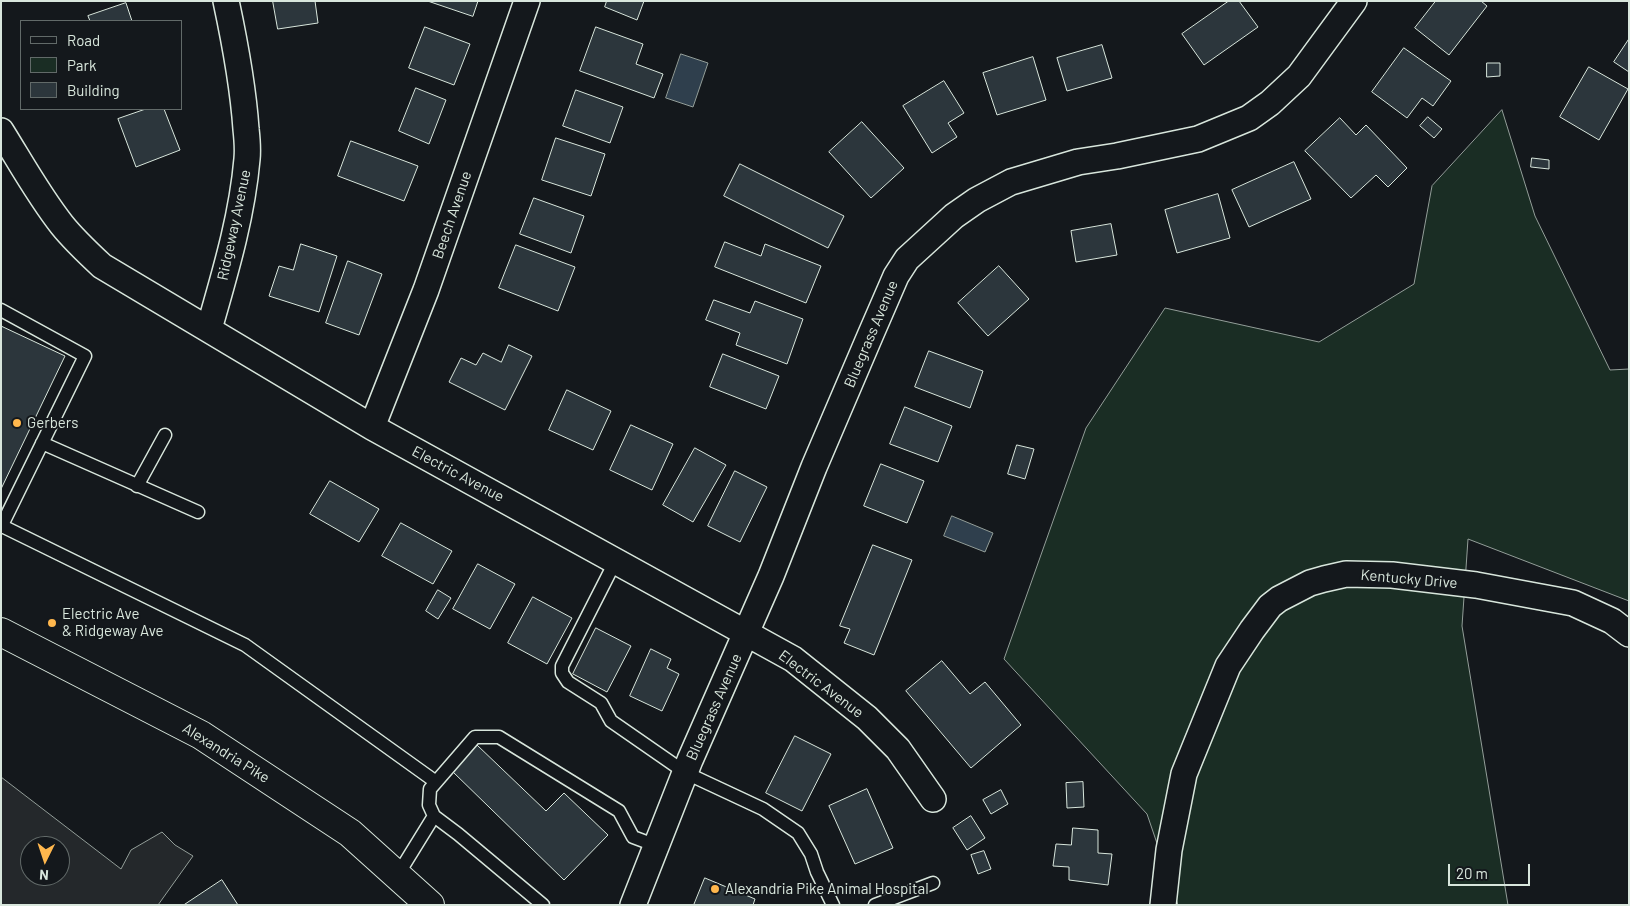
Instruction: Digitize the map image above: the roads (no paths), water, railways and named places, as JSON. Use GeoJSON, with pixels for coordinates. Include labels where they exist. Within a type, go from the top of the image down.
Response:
{"type":"FeatureCollection","features":[{"type":"Feature","properties":{"kind":"main road","name":"Alexandria Pike"},"geometry":{"type":"LineString","coordinates":[[1,632],[201,735],[350,833],[430,905]]}},
{"type":"Feature","properties":{"kind":"street","name":"Ridgeway Avenue"},"geometry":{"type":"LineString","coordinates":[[208,329],[228,262],[242,202],[248,157],[238,57],[226,1]]}},
{"type":"Feature","properties":{"kind":"street","name":"Beech Avenue"},"geometry":{"type":"LineString","coordinates":[[372,428],[426,290],[527,1]]}},
{"type":"Feature","properties":{"kind":"street","name":"Bluegrass Avenue"},"geometry":{"type":"LineString","coordinates":[[632,905],[686,773],[771,576],[814,467],[896,276],[908,259],[954,216],[977,200],[1011,182],[1078,162],[1198,139],[1248,118],[1270,103],[1299,76],[1354,1]]}},
{"type":"Feature","properties":{"kind":"street","name":"Electric Avenue"},"geometry":{"type":"LineString","coordinates":[[1,131],[62,225],[102,266],[372,428],[512,503],[615,562],[709,611],[745,634],[793,659],[867,718],[898,750],[932,799]]}},
{"type":"Feature","properties":{"kind":"street","name":"Kentucky Drive"},"geometry":{"type":"LineString","coordinates":[[1162,905],[1169,850],[1184,774],[1228,666],[1270,606],[1279,599],[1310,583],[1346,574],[1392,575],[1457,582],[1572,603],[1612,621],[1629,634]]}},
{"type":"Feature","properties":{"kind":"lane"},"geometry":{"type":"LineString","coordinates":[[1,310],[85,356],[1,526],[245,645],[436,782]]}},
{"type":"Feature","properties":{"kind":"lane"},"geometry":{"type":"LineString","coordinates":[[137,486],[165,436]]}},
{"type":"Feature","properties":{"kind":"lane"},"geometry":{"type":"LineString","coordinates":[[42,443],[198,512]]}},
{"type":"Feature","properties":{"kind":"lane"},"geometry":{"type":"LineString","coordinates":[[615,562],[562,666],[562,673],[568,682],[601,703],[611,721],[686,773],[763,809],[798,833],[811,854],[817,872],[833,905]]}},
{"type":"Feature","properties":{"kind":"lane"},"geometry":{"type":"LineString","coordinates":[[543,905],[434,816],[429,805],[430,789],[476,737],[499,737],[620,811],[633,837],[657,846]]}},
{"type":"Feature","properties":{"kind":"lane"},"geometry":{"type":"LineString","coordinates":[[397,876],[434,816]]}},
{"type":"Feature","properties":{"kind":"lane"},"geometry":{"type":"LineString","coordinates":[[875,905],[933,883]]}},
{"type":"Feature","properties":{"kind":"water"},"geometry":{"type":"Polygon","coordinates":[[[681,54],[708,63],[693,107],[666,98],[681,54]]]}},
{"type":"Feature","properties":{"kind":"water"},"geometry":{"type":"Polygon","coordinates":[[[952,516],[993,533],[985,552],[944,536],[952,516]]]}},
{"type":"Feature","properties":{"kind":"place","name":"Gerbers"},"geometry":{"type":"Point","coordinates":[17,423]}},
{"type":"Feature","properties":{"kind":"place","name":"Electric Ave & Ridgeway Ave"},"geometry":{"type":"Point","coordinates":[52,623]}},
{"type":"Feature","properties":{"kind":"place","name":"Alexandria Pike Animal Hospital"},"geometry":{"type":"Point","coordinates":[715,889]}}]}
